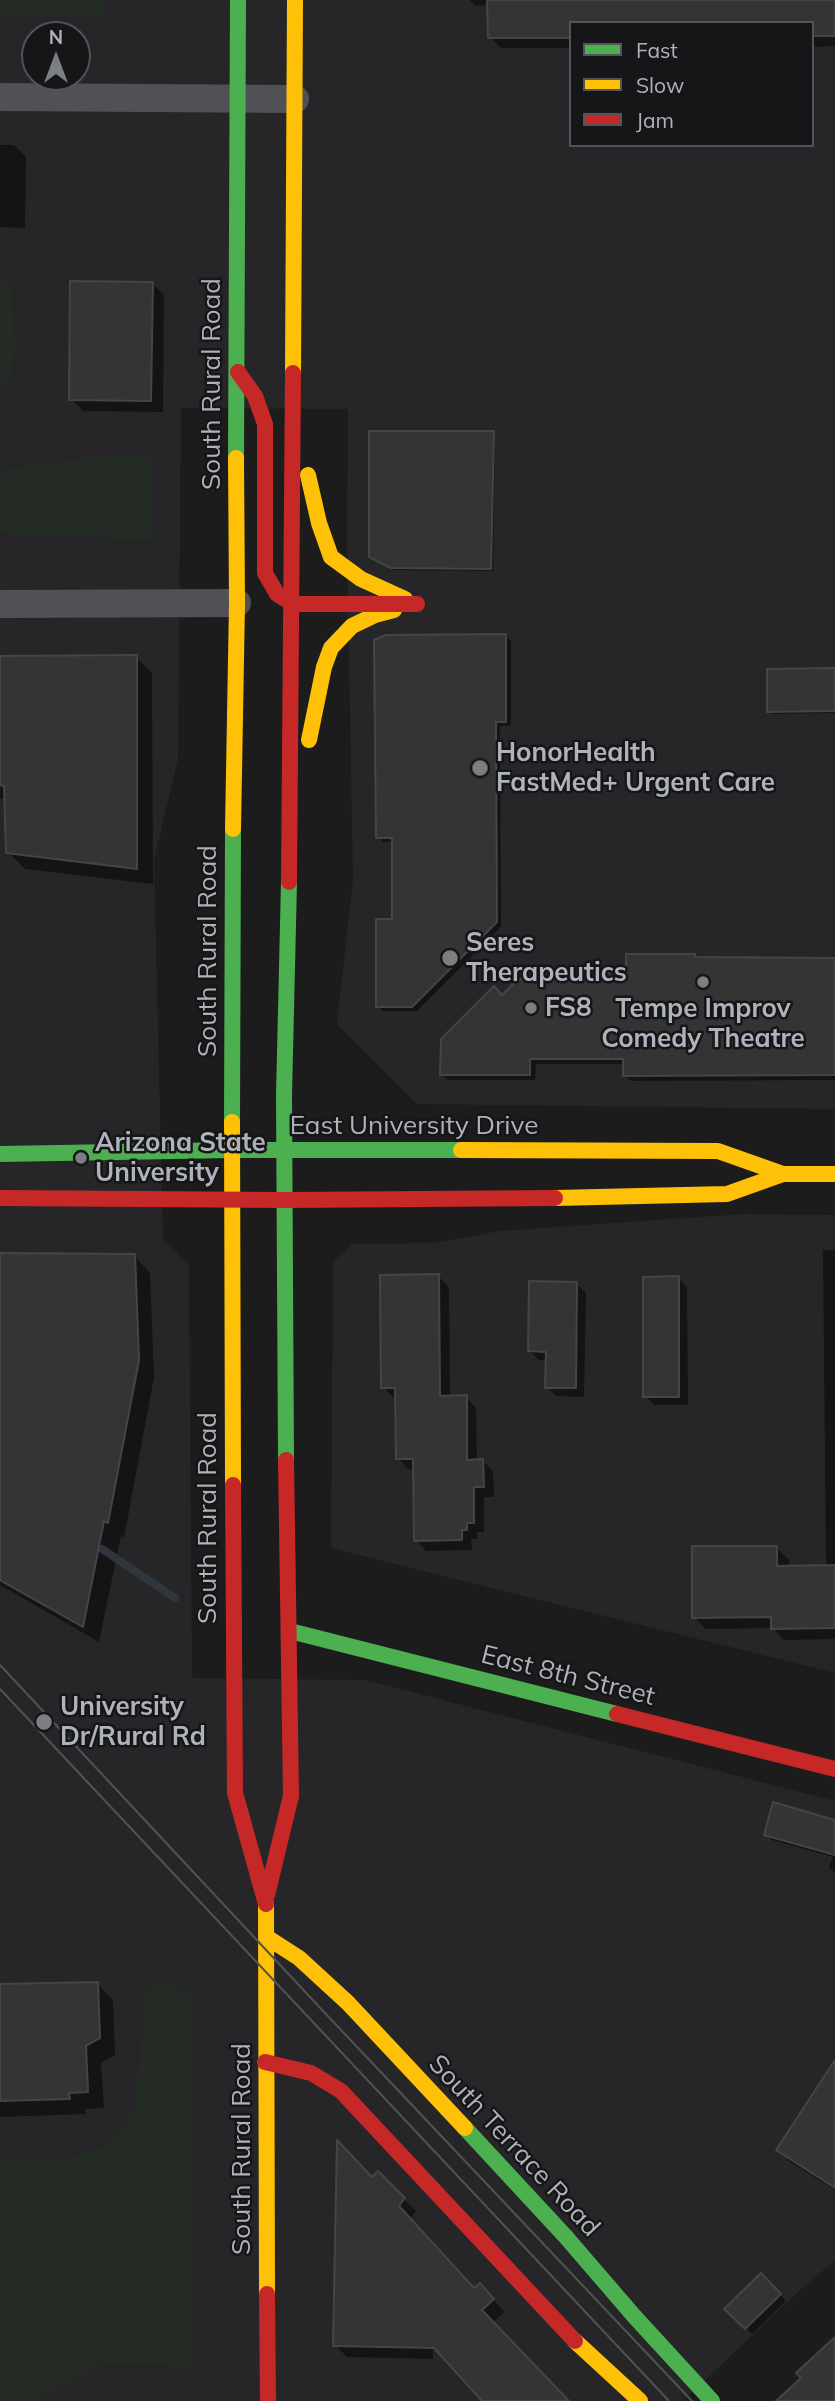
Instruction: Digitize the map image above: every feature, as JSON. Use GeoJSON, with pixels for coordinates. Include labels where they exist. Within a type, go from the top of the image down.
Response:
{"type":"FeatureCollection","features":[{"type":"Feature","properties":{"kind":"main road","name":"South Rural Road"},"geometry":{"type":"LineString","coordinates":[[238,0],[235,368],[237,603],[232,862],[235,1793],[266,1898],[268,2401]]}},
{"type":"Feature","properties":{"kind":"main road","name":"South Rural Road"},"geometry":{"type":"LineString","coordinates":[[266,1898],[291,1796],[284,1151],[291,822],[295,0]]}},
{"type":"Feature","properties":{"kind":"main road"},"geometry":{"type":"LineString","coordinates":[[235,368],[255,396],[265,424],[265,573],[277,594],[293,604],[417,604]]}},
{"type":"Feature","properties":{"kind":"main road"},"geometry":{"type":"LineString","coordinates":[[294,421],[319,523],[331,557],[361,579],[417,604]]}},
{"type":"Feature","properties":{"kind":"main road"},"geometry":{"type":"LineString","coordinates":[[291,822],[324,667],[331,648],[352,626],[375,615],[417,604]]}},
{"type":"Feature","properties":{"kind":"main road","name":"East University Drive"},"geometry":{"type":"LineString","coordinates":[[0,1154],[232,1150],[718,1151],[783,1174],[835,1174]]}},
{"type":"Feature","properties":{"kind":"main road","name":"East University Drive"},"geometry":{"type":"LineString","coordinates":[[0,1198],[576,1199],[727,1194],[783,1174]]}},
{"type":"Feature","properties":{"kind":"main road","name":"East 8th Street"},"geometry":{"type":"LineString","coordinates":[[290,1631],[835,1769]]}},
{"type":"Feature","properties":{"kind":"main road","name":"South Terrace Road"},"geometry":{"type":"LineString","coordinates":[[268,1938],[299,1958],[348,2003],[566,2237],[712,2401]]}},
{"type":"Feature","properties":{"kind":"main road"},"geometry":{"type":"LineString","coordinates":[[265,2062],[311,2073],[341,2091],[576,2343],[640,2401]]}},
{"type":"Feature","properties":{"kind":"street"},"geometry":{"type":"LineString","coordinates":[[0,97],[295,99]]}},
{"type":"Feature","properties":{"kind":"street"},"geometry":{"type":"LineString","coordinates":[[0,604],[237,603]]}},
{"type":"Feature","properties":{"kind":"shaded area","name":"Arizona State University"},"geometry":{"type":"Polygon","coordinates":[[[0,0],[835,0],[835,1109],[417,1104],[337,1024],[353,881],[347,542],[348,409],[181,408],[178,759],[154,860],[163,1240],[189,1264],[192,1678],[365,1680],[835,1801],[835,2260],[683,2401],[0,2401],[0,785],[4,786],[7,853],[137,868],[136,655],[0,656],[0,0]]]}},
{"type":"Feature","properties":{"kind":"shaded area"},"geometry":{"type":"Polygon","coordinates":[[[0,0],[106,0],[106,16],[0,15],[0,0]]]}},
{"type":"Feature","properties":{"kind":"shaded area"},"geometry":{"type":"Polygon","coordinates":[[[0,280],[13,282],[14,355],[9,381],[0,392],[0,280]]]}},
{"type":"Feature","properties":{"kind":"shaded area"},"geometry":{"type":"Polygon","coordinates":[[[150,455],[152,541],[0,533],[0,470],[83,458],[150,455]]]}},
{"type":"Feature","properties":{"kind":"shaded area"},"geometry":{"type":"Polygon","coordinates":[[[743,1214],[835,1215],[835,1673],[331,1548],[333,1262],[352,1244],[433,1243],[500,1231],[743,1214]]]}},
{"type":"Feature","properties":{"kind":"shaded area"},"geometry":{"type":"Polygon","coordinates":[[[174,1984],[191,1995],[194,2366],[103,2364],[34,2401],[0,2401],[0,2161],[61,2159],[102,2147],[134,2112],[147,1985],[174,1984]]]}},
{"type":"Feature","properties":{"kind":"building"},"geometry":{"type":"Polygon","coordinates":[[[487,0],[835,0],[835,36],[814,36],[814,21],[569,21],[569,38],[488,38],[487,0]]]}},
{"type":"Feature","properties":{"kind":"building"},"geometry":{"type":"Polygon","coordinates":[[[70,281],[153,282],[151,401],[69,400],[70,281]]]}},
{"type":"Feature","properties":{"kind":"building"},"geometry":{"type":"Polygon","coordinates":[[[369,431],[494,431],[491,569],[391,568],[369,557],[369,431]]]}},
{"type":"Feature","properties":{"kind":"building"},"geometry":{"type":"Polygon","coordinates":[[[506,634],[506,722],[496,722],[497,922],[412,1007],[376,1007],[376,919],[392,919],[392,838],[376,838],[374,640],[386,635],[506,634]]]}},
{"type":"Feature","properties":{"kind":"building"},"geometry":{"type":"Polygon","coordinates":[[[137,655],[137,869],[6,853],[4,786],[0,785],[0,656],[137,655]]]}},
{"type":"Feature","properties":{"kind":"building"},"geometry":{"type":"Polygon","coordinates":[[[835,668],[835,711],[767,712],[767,669],[835,668]]]}},
{"type":"Feature","properties":{"kind":"building"},"geometry":{"type":"Polygon","coordinates":[[[626,954],[835,958],[835,1075],[623,1076],[623,1059],[530,1059],[530,1075],[440,1075],[441,1039],[494,986],[502,995],[518,979],[595,979],[595,972],[626,972],[626,954]]]}},
{"type":"Feature","properties":{"kind":"building"},"geometry":{"type":"Polygon","coordinates":[[[0,1253],[135,1254],[139,1360],[108,1523],[104,1521],[83,1627],[0,1580],[0,1253]]]}},
{"type":"Feature","properties":{"kind":"building"},"geometry":{"type":"Polygon","coordinates":[[[439,1274],[440,1396],[467,1395],[467,1460],[483,1459],[484,1487],[474,1487],[474,1523],[467,1523],[467,1530],[462,1530],[462,1540],[414,1541],[413,1459],[396,1459],[395,1388],[381,1388],[380,1275],[439,1274]]]}},
{"type":"Feature","properties":{"kind":"building"},"geometry":{"type":"Polygon","coordinates":[[[679,1276],[679,1397],[643,1397],[643,1277],[679,1276]]]}},
{"type":"Feature","properties":{"kind":"building"},"geometry":{"type":"Polygon","coordinates":[[[529,1281],[577,1282],[576,1388],[545,1388],[546,1352],[528,1351],[529,1281]]]}},
{"type":"Feature","properties":{"kind":"building"},"geometry":{"type":"Polygon","coordinates":[[[692,1546],[777,1546],[777,1566],[835,1565],[835,1628],[771,1629],[771,1617],[692,1618],[692,1546]]]}},
{"type":"Feature","properties":{"kind":"building"},"geometry":{"type":"Polygon","coordinates":[[[773,1802],[835,1820],[835,1855],[764,1835],[773,1802]]]}},
{"type":"Feature","properties":{"kind":"building"},"geometry":{"type":"Polygon","coordinates":[[[98,1982],[100,2038],[86,2046],[88,2092],[69,2093],[70,2099],[0,2101],[0,1984],[98,1982]]]}},
{"type":"Feature","properties":{"kind":"building"},"geometry":{"type":"Polygon","coordinates":[[[835,2060],[835,2188],[776,2150],[835,2060]]]}},
{"type":"Feature","properties":{"kind":"building"},"geometry":{"type":"Polygon","coordinates":[[[337,2140],[372,2177],[378,2171],[405,2198],[399,2206],[474,2288],[480,2283],[494,2299],[482,2310],[569,2401],[482,2401],[434,2348],[333,2346],[337,2140]]]}},
{"type":"Feature","properties":{"kind":"building"},"geometry":{"type":"Polygon","coordinates":[[[761,2273],[781,2294],[745,2329],[724,2309],[761,2273]]]}},
{"type":"Feature","properties":{"kind":"building"},"geometry":{"type":"Polygon","coordinates":[[[835,2337],[835,2401],[776,2401],[801,2378],[796,2373],[835,2337]]]}},
{"type":"Feature","properties":{"kind":"waterway"},"geometry":{"type":"LineString","coordinates":[[102,1549],[175,1598]]}},
{"type":"Feature","properties":{"kind":"tram line"},"geometry":{"type":"LineString","coordinates":[[0,1665],[692,2401]]}},
{"type":"Feature","properties":{"kind":"tram line"},"geometry":{"type":"LineString","coordinates":[[0,1689],[669,2401]]}},
{"type":"Feature","properties":{"kind":"traffic: fast"},"geometry":{"type":"LineString","coordinates":[[236,458],[238,0]]}},
{"type":"Feature","properties":{"kind":"traffic: fast"},"geometry":{"type":"LineString","coordinates":[[232,1122],[233,829]]}},
{"type":"Feature","properties":{"kind":"traffic: fast"},"geometry":{"type":"LineString","coordinates":[[286,1460],[284,1095],[289,882]]}},
{"type":"Feature","properties":{"kind":"traffic: fast"},"geometry":{"type":"LineString","coordinates":[[0,1154],[461,1150]]}},
{"type":"Feature","properties":{"kind":"traffic: fast"},"geometry":{"type":"LineString","coordinates":[[290,1631],[617,1714]]}},
{"type":"Feature","properties":{"kind":"traffic: fast"},"geometry":{"type":"LineString","coordinates":[[465,2128],[712,2401]]}},
{"type":"Feature","properties":{"kind":"traffic: slow"},"geometry":{"type":"LineString","coordinates":[[293,373],[295,0]]}},
{"type":"Feature","properties":{"kind":"traffic: slow"},"geometry":{"type":"LineString","coordinates":[[233,829],[237,603],[236,458]]}},
{"type":"Feature","properties":{"kind":"traffic: slow"},"geometry":{"type":"LineString","coordinates":[[308,475],[319,523],[331,557],[361,579],[405,599]]}},
{"type":"Feature","properties":{"kind":"traffic: slow"},"geometry":{"type":"LineString","coordinates":[[309,740],[324,667],[331,648],[352,626],[394,610]]}},
{"type":"Feature","properties":{"kind":"traffic: slow"},"geometry":{"type":"LineString","coordinates":[[232,1122],[233,1485]]}},
{"type":"Feature","properties":{"kind":"traffic: slow"},"geometry":{"type":"LineString","coordinates":[[461,1150],[718,1151],[783,1174]]}},
{"type":"Feature","properties":{"kind":"traffic: slow"},"geometry":{"type":"LineString","coordinates":[[555,1198],[727,1194],[783,1174],[835,1174]]}},
{"type":"Feature","properties":{"kind":"traffic: slow"},"geometry":{"type":"LineString","coordinates":[[266,1904],[267,2294]]}},
{"type":"Feature","properties":{"kind":"traffic: slow"},"geometry":{"type":"LineString","coordinates":[[268,1938],[299,1958],[348,2003],[465,2128]]}},
{"type":"Feature","properties":{"kind":"traffic: slow"},"geometry":{"type":"LineString","coordinates":[[575,2341],[640,2401]]}},
{"type":"Feature","properties":{"kind":"traffic: jam"},"geometry":{"type":"LineString","coordinates":[[238,372],[255,396],[265,424],[265,573],[277,594],[293,604],[417,604]]}},
{"type":"Feature","properties":{"kind":"traffic: jam"},"geometry":{"type":"LineString","coordinates":[[289,882],[293,373]]}},
{"type":"Feature","properties":{"kind":"traffic: jam"},"geometry":{"type":"LineString","coordinates":[[0,1198],[555,1198]]}},
{"type":"Feature","properties":{"kind":"traffic: jam"},"geometry":{"type":"LineString","coordinates":[[267,1895],[291,1796],[286,1460]]}},
{"type":"Feature","properties":{"kind":"traffic: jam"},"geometry":{"type":"LineString","coordinates":[[233,1485],[235,1793],[266,1904]]}},
{"type":"Feature","properties":{"kind":"traffic: jam"},"geometry":{"type":"LineString","coordinates":[[617,1714],[835,1769]]}},
{"type":"Feature","properties":{"kind":"traffic: jam"},"geometry":{"type":"LineString","coordinates":[[265,2062],[311,2073],[341,2091],[575,2341]]}},
{"type":"Feature","properties":{"kind":"traffic: jam"},"geometry":{"type":"LineString","coordinates":[[267,2294],[268,2401]]}},
{"type":"Feature","properties":{"kind":"place","name":"HonorHealth FastMed+ Urgent Care"},"geometry":{"type":"Point","coordinates":[480,768]}},
{"type":"Feature","properties":{"kind":"place","name":"Seres Therapeutics"},"geometry":{"type":"Point","coordinates":[450,958]}},
{"type":"Feature","properties":{"kind":"place","name":"Tempe Improv Comedy Theatre"},"geometry":{"type":"Point","coordinates":[703,982]}},
{"type":"Feature","properties":{"kind":"place","name":"FS8"},"geometry":{"type":"Point","coordinates":[531,1008]}},
{"type":"Feature","properties":{"kind":"place","name":"Arizona State University"},"geometry":{"type":"Point","coordinates":[81,1158]}},
{"type":"Feature","properties":{"kind":"place","name":"University Dr/Rural Rd"},"geometry":{"type":"Point","coordinates":[44,1722]}}]}
